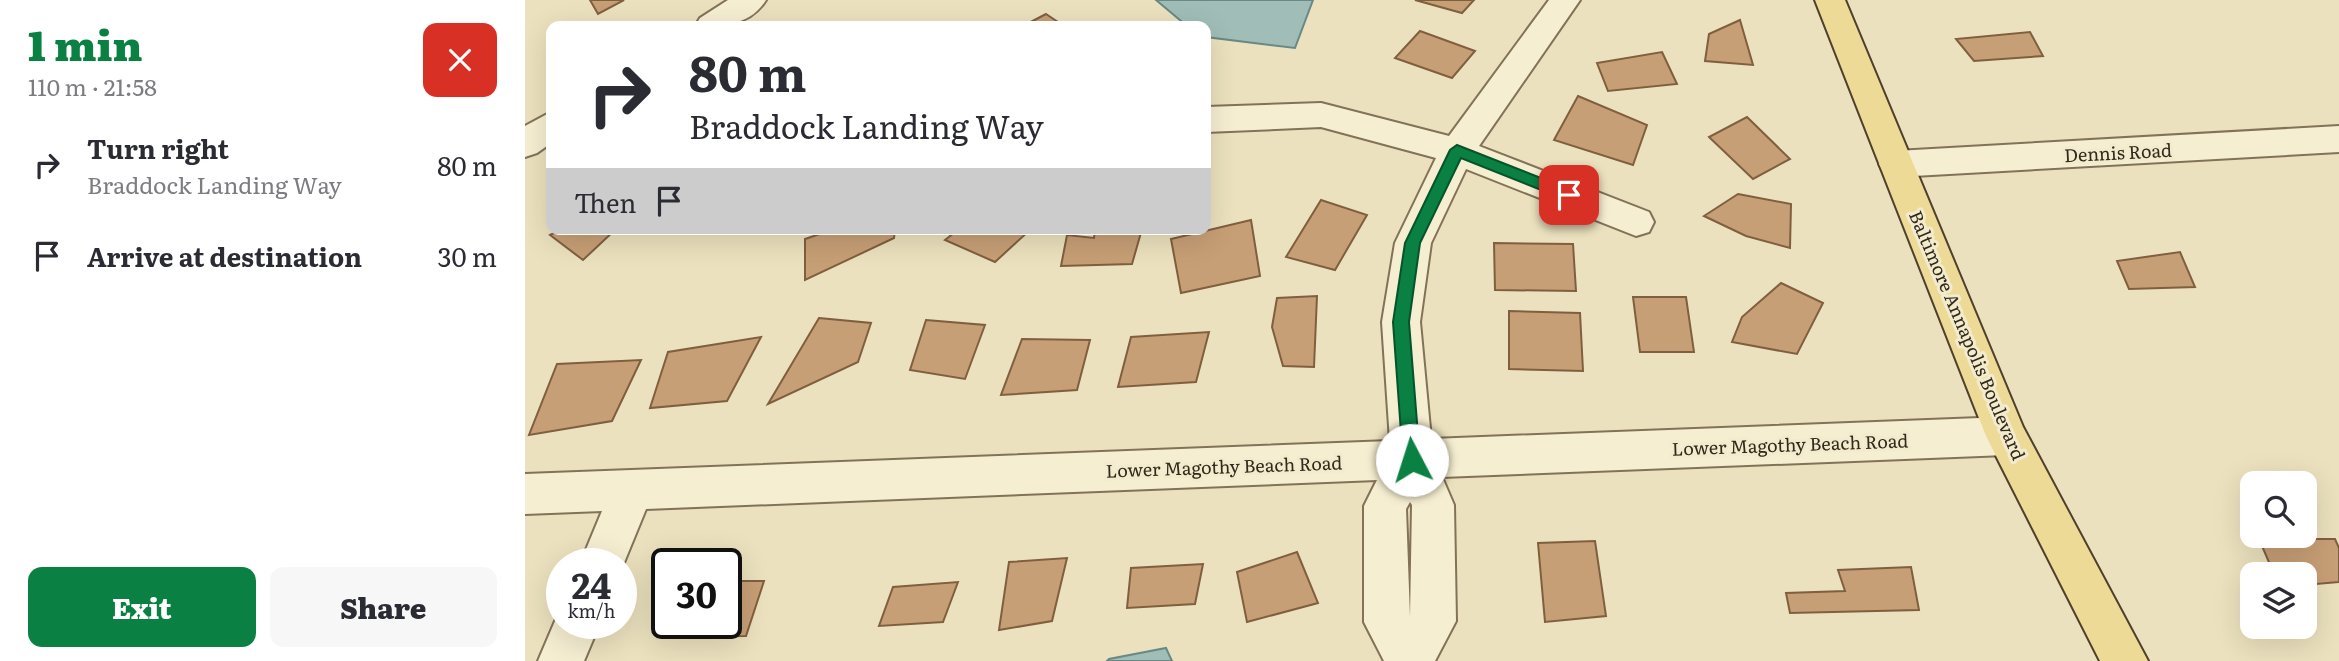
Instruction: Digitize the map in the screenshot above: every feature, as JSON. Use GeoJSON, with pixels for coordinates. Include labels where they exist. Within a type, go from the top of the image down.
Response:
{"type":"FeatureCollection","features":[{"type":"Feature","properties":{"kind":"main road","name":"Baltimore Annapolis Boulevard"},"geometry":{"type":"LineString","coordinates":[[1830,0],[2006,436],[2125,661]]}},
{"type":"Feature","properties":{"kind":"street"},"geometry":{"type":"LineString","coordinates":[[719,21],[751,0]]}},
{"type":"Feature","properties":{"kind":"street"},"geometry":{"type":"LineString","coordinates":[[1409,661],[1433,621],[1433,505],[1412,460],[1401,322],[1413,243],[1457,150],[1565,0]]}},
{"type":"Feature","properties":{"kind":"street"},"geometry":{"type":"LineString","coordinates":[[1211,118],[1321,116],[1457,150],[1636,222]]}},
{"type":"Feature","properties":{"kind":"street","name":"Dennis Road"},"geometry":{"type":"LineString","coordinates":[[1896,164],[2339,139]]}},
{"type":"Feature","properties":{"kind":"street","name":"Lower Magothy Beach Road"},"geometry":{"type":"LineString","coordinates":[[525,494],[2006,436]]}},
{"type":"Feature","properties":{"kind":"street"},"geometry":{"type":"LineString","coordinates":[[609,548],[632,491]]}},
{"type":"Feature","properties":{"kind":"street"},"geometry":{"type":"LineString","coordinates":[[561,661],[570,639]]}},
{"type":"Feature","properties":{"kind":"water"},"geometry":{"type":"Polygon","coordinates":[[[1156,0],[1313,0],[1295,48],[1211,38],[1211,21],[1181,21],[1156,0]]]}},
{"type":"Feature","properties":{"kind":"water"},"geometry":{"type":"Polygon","coordinates":[[[1166,648],[1172,661],[1107,661],[1109,659],[1166,648]]]}},
{"type":"Feature","properties":{"kind":"building"},"geometry":{"type":"Polygon","coordinates":[[[590,0],[624,0],[598,14],[590,0]]]}},
{"type":"Feature","properties":{"kind":"building"},"geometry":{"type":"Polygon","coordinates":[[[1415,0],[1474,0],[1462,13],[1415,0]]]}},
{"type":"Feature","properties":{"kind":"building"},"geometry":{"type":"Polygon","coordinates":[[[1046,14],[1056,21],[1033,21],[1046,14]]]}},
{"type":"Feature","properties":{"kind":"building"},"geometry":{"type":"Polygon","coordinates":[[[1740,20],[1753,65],[1705,61],[1709,34],[1740,20]]]}},
{"type":"Feature","properties":{"kind":"building"},"geometry":{"type":"Polygon","coordinates":[[[1420,31],[1475,51],[1452,78],[1395,58],[1420,31]]]}},
{"type":"Feature","properties":{"kind":"building"},"geometry":{"type":"Polygon","coordinates":[[[2030,32],[2043,56],[1974,61],[1956,39],[2030,32]]]}},
{"type":"Feature","properties":{"kind":"building"},"geometry":{"type":"Polygon","coordinates":[[[1662,52],[1677,84],[1608,91],[1597,63],[1662,52]]]}},
{"type":"Feature","properties":{"kind":"building"},"geometry":{"type":"Polygon","coordinates":[[[1578,96],[1647,125],[1633,165],[1554,140],[1578,96]]]}},
{"type":"Feature","properties":{"kind":"building"},"geometry":{"type":"Polygon","coordinates":[[[1747,117],[1790,159],[1753,179],[1709,137],[1747,117]]]}},
{"type":"Feature","properties":{"kind":"building"},"geometry":{"type":"Polygon","coordinates":[[[1738,194],[1791,204],[1790,248],[1746,236],[1704,216],[1738,194]]]}},
{"type":"Feature","properties":{"kind":"building"},"geometry":{"type":"Polygon","coordinates":[[[1321,200],[1367,215],[1335,270],[1286,257],[1321,200]]]}},
{"type":"Feature","properties":{"kind":"building"},"geometry":{"type":"Polygon","coordinates":[[[1251,220],[1260,276],[1181,293],[1171,239],[1188,235],[1211,235],[1211,230],[1251,220]]]}},
{"type":"Feature","properties":{"kind":"building"},"geometry":{"type":"Polygon","coordinates":[[[550,235],[610,235],[583,260],[550,235]]]}},
{"type":"Feature","properties":{"kind":"building"},"geometry":{"type":"Polygon","coordinates":[[[817,235],[894,235],[894,238],[805,280],[805,239],[817,235]]]}},
{"type":"Feature","properties":{"kind":"building"},"geometry":{"type":"Polygon","coordinates":[[[951,235],[1024,235],[995,262],[945,240],[951,235]]]}},
{"type":"Feature","properties":{"kind":"building"},"geometry":{"type":"Polygon","coordinates":[[[1067,235],[1094,238],[1094,235],[1140,235],[1132,264],[1061,266],[1067,235]]]}},
{"type":"Feature","properties":{"kind":"building"},"geometry":{"type":"Polygon","coordinates":[[[1494,243],[1573,244],[1576,291],[1495,290],[1494,243]]]}},
{"type":"Feature","properties":{"kind":"building"},"geometry":{"type":"Polygon","coordinates":[[[2180,252],[2195,287],[2129,289],[2117,261],[2180,252]]]}},
{"type":"Feature","properties":{"kind":"building"},"geometry":{"type":"Polygon","coordinates":[[[1781,283],[1823,303],[1797,354],[1732,342],[1742,317],[1781,283]]]}},
{"type":"Feature","properties":{"kind":"building"},"geometry":{"type":"Polygon","coordinates":[[[1317,296],[1314,367],[1283,366],[1272,327],[1277,298],[1317,296]]]}},
{"type":"Feature","properties":{"kind":"building"},"geometry":{"type":"Polygon","coordinates":[[[1633,297],[1686,297],[1694,352],[1640,352],[1633,297]]]}},
{"type":"Feature","properties":{"kind":"building"},"geometry":{"type":"Polygon","coordinates":[[[1509,311],[1580,313],[1583,371],[1509,369],[1509,311]]]}},
{"type":"Feature","properties":{"kind":"building"},"geometry":{"type":"Polygon","coordinates":[[[819,318],[871,323],[858,362],[768,404],[819,318]]]}},
{"type":"Feature","properties":{"kind":"building"},"geometry":{"type":"Polygon","coordinates":[[[926,320],[985,325],[965,379],[910,370],[926,320]]]}},
{"type":"Feature","properties":{"kind":"building"},"geometry":{"type":"Polygon","coordinates":[[[1209,332],[1196,382],[1118,387],[1131,337],[1209,332]]]}},
{"type":"Feature","properties":{"kind":"building"},"geometry":{"type":"Polygon","coordinates":[[[761,337],[727,401],[650,408],[668,352],[761,337]]]}},
{"type":"Feature","properties":{"kind":"building"},"geometry":{"type":"Polygon","coordinates":[[[1022,339],[1090,340],[1077,390],[1001,395],[1022,339]]]}},
{"type":"Feature","properties":{"kind":"building"},"geometry":{"type":"Polygon","coordinates":[[[641,360],[612,421],[529,435],[557,364],[641,360]]]}},
{"type":"Feature","properties":{"kind":"building"},"geometry":{"type":"Polygon","coordinates":[[[2317,539],[2335,539],[2339,548],[2339,582],[2317,584],[2317,562],[2269,562],[2263,548],[2317,548],[2317,539]]]}},
{"type":"Feature","properties":{"kind":"building"},"geometry":{"type":"Polygon","coordinates":[[[1595,541],[1606,616],[1545,622],[1538,543],[1595,541]]]}},
{"type":"Feature","properties":{"kind":"building"},"geometry":{"type":"Polygon","coordinates":[[[1297,552],[1318,603],[1247,622],[1237,572],[1297,552]]]}},
{"type":"Feature","properties":{"kind":"building"},"geometry":{"type":"Polygon","coordinates":[[[1067,558],[1052,621],[999,630],[1009,562],[1067,558]]]}},
{"type":"Feature","properties":{"kind":"building"},"geometry":{"type":"Polygon","coordinates":[[[1203,564],[1195,604],[1127,608],[1131,568],[1203,564]]]}},
{"type":"Feature","properties":{"kind":"building"},"geometry":{"type":"Polygon","coordinates":[[[1911,567],[1919,610],[1790,613],[1786,593],[1845,591],[1838,570],[1911,567]]]}},
{"type":"Feature","properties":{"kind":"building"},"geometry":{"type":"Polygon","coordinates":[[[742,581],[764,581],[746,636],[742,636],[742,581]]]}},
{"type":"Feature","properties":{"kind":"building"},"geometry":{"type":"Polygon","coordinates":[[[958,582],[943,622],[879,626],[893,587],[958,582]]]}},
{"type":"Feature","properties":{"kind":"route"},"geometry":{"type":"LineString","coordinates":[[1412,460],[1401,322],[1413,243],[1457,150],[1569,195]]}}]}
